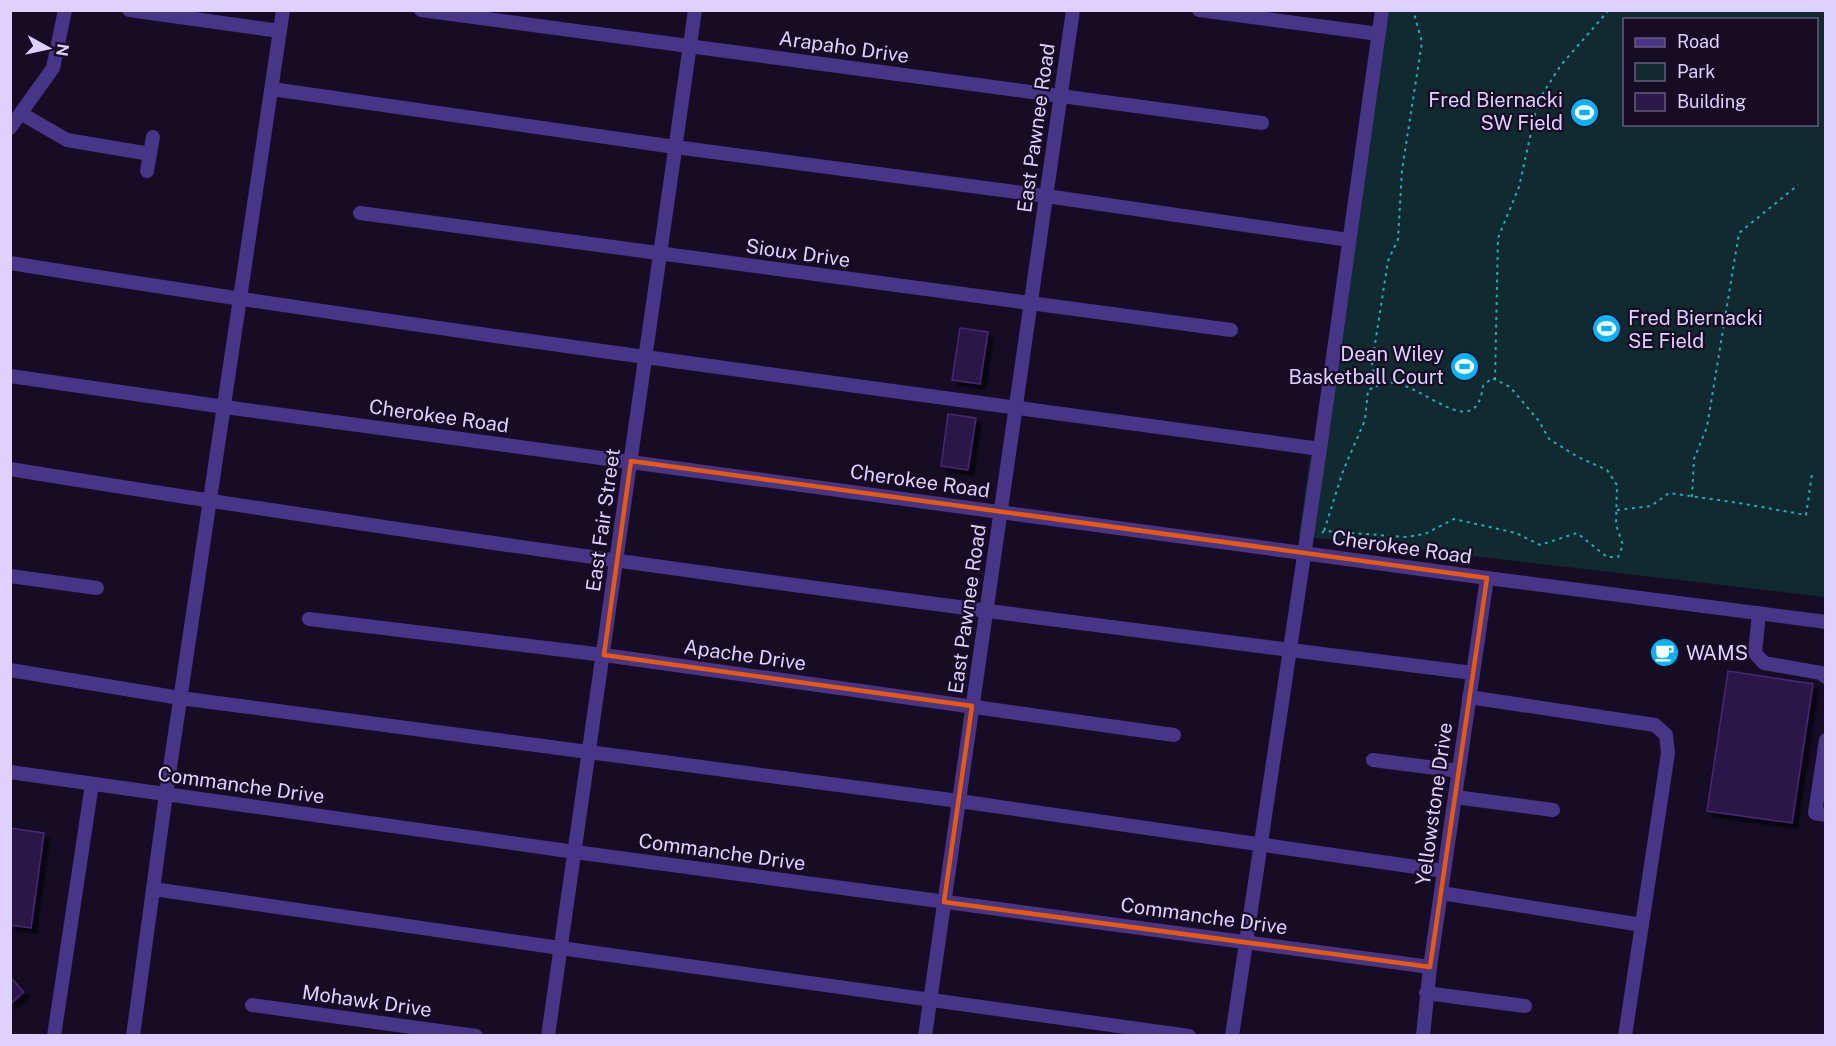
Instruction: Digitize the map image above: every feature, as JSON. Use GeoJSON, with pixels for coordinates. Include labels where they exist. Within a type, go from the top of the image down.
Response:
{"type":"FeatureCollection","features":[{"type":"Feature","properties":{"kind":"street"},"geometry":{"type":"LineString","coordinates":[[10,128],[53,69],[65,10]]}},
{"type":"Feature","properties":{"kind":"street"},"geometry":{"type":"LineString","coordinates":[[129,10],[280,31]]}},
{"type":"Feature","properties":{"kind":"street"},"geometry":{"type":"LineString","coordinates":[[133,1035],[165,794],[283,10]]}},
{"type":"Feature","properties":{"kind":"street","name":"Arapaho Drive"},"geometry":{"type":"LineString","coordinates":[[421,10],[1262,123]]}},
{"type":"Feature","properties":{"kind":"street","name":"East Fair Street"},"geometry":{"type":"LineString","coordinates":[[548,1035],[695,10]]}},
{"type":"Feature","properties":{"kind":"street","name":"East Pawnee Road"},"geometry":{"type":"LineString","coordinates":[[925,1035],[1073,10]]}},
{"type":"Feature","properties":{"kind":"street"},"geometry":{"type":"LineString","coordinates":[[1199,10],[1379,34]]}},
{"type":"Feature","properties":{"kind":"street"},"geometry":{"type":"LineString","coordinates":[[1232,1035],[1305,553],[1382,10]]}},
{"type":"Feature","properties":{"kind":"street"},"geometry":{"type":"LineString","coordinates":[[272,89],[1349,240]]}},
{"type":"Feature","properties":{"kind":"street"},"geometry":{"type":"LineString","coordinates":[[22,114],[67,140],[150,154]]}},
{"type":"Feature","properties":{"kind":"street"},"geometry":{"type":"LineString","coordinates":[[147,171],[153,137]]}},
{"type":"Feature","properties":{"kind":"street","name":"Sioux Drive"},"geometry":{"type":"LineString","coordinates":[[360,213],[1232,330]]}},
{"type":"Feature","properties":{"kind":"street"},"geometry":{"type":"LineString","coordinates":[[10,264],[239,300],[645,358],[1320,449]]}},
{"type":"Feature","properties":{"kind":"street","name":"Cherokee Road"},"geometry":{"type":"LineString","coordinates":[[10,376],[223,407],[1826,622]]}},
{"type":"Feature","properties":{"kind":"street"},"geometry":{"type":"LineString","coordinates":[[10,470],[209,502],[986,613],[1473,673]]}},
{"type":"Feature","properties":{"kind":"street"},"geometry":{"type":"LineString","coordinates":[[10,576],[97,588]]}},
{"type":"Feature","properties":{"kind":"street","name":"Yellowstone Drive"},"geometry":{"type":"LineString","coordinates":[[1423,1035],[1426,993],[1487,578]]}},
{"type":"Feature","properties":{"kind":"street"},"geometry":{"type":"LineString","coordinates":[[1759,613],[1755,653],[1764,663],[1821,673],[1826,677]]}},
{"type":"Feature","properties":{"kind":"street","name":"Apache Drive"},"geometry":{"type":"LineString","coordinates":[[309,619],[604,656],[1174,735]]}},
{"type":"Feature","properties":{"kind":"street"},"geometry":{"type":"LineString","coordinates":[[10,670],[180,698],[959,801],[1444,871]]}},
{"type":"Feature","properties":{"kind":"street"},"geometry":{"type":"LineString","coordinates":[[1469,697],[1656,725],[1666,735],[1668,753],[1625,1035]]}},
{"type":"Feature","properties":{"kind":"street"},"geometry":{"type":"LineString","coordinates":[[1826,740],[1815,813],[1826,814]]}},
{"type":"Feature","properties":{"kind":"street"},"geometry":{"type":"LineString","coordinates":[[1373,760],[1459,771]]}},
{"type":"Feature","properties":{"kind":"street","name":"Commanche Drive"},"geometry":{"type":"LineString","coordinates":[[10,772],[574,852],[1430,967]]}},
{"type":"Feature","properties":{"kind":"street"},"geometry":{"type":"LineString","coordinates":[[54,1035],[92,784]]}},
{"type":"Feature","properties":{"kind":"street"},"geometry":{"type":"LineString","coordinates":[[1455,797],[1553,810]]}},
{"type":"Feature","properties":{"kind":"street"},"geometry":{"type":"LineString","coordinates":[[153,889],[1189,1035]]}},
{"type":"Feature","properties":{"kind":"street"},"geometry":{"type":"LineString","coordinates":[[1441,893],[1642,925]]}},
{"type":"Feature","properties":{"kind":"street"},"geometry":{"type":"LineString","coordinates":[[1426,993],[1525,1006]]}},
{"type":"Feature","properties":{"kind":"street","name":"Mohawk Drive"},"geometry":{"type":"LineString","coordinates":[[252,1005],[476,1035]]}},
{"type":"Feature","properties":{"kind":"path"},"geometry":{"type":"LineString","coordinates":[[1377,387],[1372,363],[1388,261],[1398,239],[1402,170],[1422,42],[1413,10]]}},
{"type":"Feature","properties":{"kind":"path"},"geometry":{"type":"LineString","coordinates":[[1494,380],[1498,238],[1519,187],[1538,101],[1561,65],[1609,10]]}},
{"type":"Feature","properties":{"kind":"path"},"geometry":{"type":"LineString","coordinates":[[1692,497],[1694,459],[1707,427],[1739,233],[1798,185]]}},
{"type":"Feature","properties":{"kind":"path"},"geometry":{"type":"LineString","coordinates":[[1305,553],[1324,531],[1343,471],[1365,420],[1368,390],[1386,383],[1410,387],[1460,413],[1470,412],[1481,401],[1483,386],[1492,378],[1510,387],[1539,421],[1549,439],[1578,457],[1607,470],[1617,485],[1616,525],[1623,545],[1618,557],[1607,557],[1577,533],[1540,544],[1516,533],[1454,519],[1425,534],[1406,537],[1324,531]]}},
{"type":"Feature","properties":{"kind":"path"},"geometry":{"type":"LineString","coordinates":[[1617,510],[1651,506],[1669,493],[1806,515],[1812,474]]}},
{"type":"Feature","properties":{"kind":"highlighted area"},"geometry":{"type":"Polygon","coordinates":[[[631,461],[1487,578],[1430,967],[944,902],[972,706],[604,655],[631,461]]]}},
{"type":"Feature","properties":{"kind":"green space"},"geometry":{"type":"Polygon","coordinates":[[[1388,11],[1825,11],[1825,597],[1299,536],[1310,456],[1323,450],[1388,11]]]}},
{"type":"Feature","properties":{"kind":"building"},"geometry":{"type":"Polygon","coordinates":[[[960,328],[988,332],[980,384],[952,380],[960,328]]]}},
{"type":"Feature","properties":{"kind":"building"},"geometry":{"type":"Polygon","coordinates":[[[948,414],[976,418],[968,470],[941,466],[948,414]]]}},
{"type":"Feature","properties":{"kind":"building"},"geometry":{"type":"Polygon","coordinates":[[[1728,671],[1813,684],[1792,823],[1707,811],[1728,671]]]}},
{"type":"Feature","properties":{"kind":"building"},"geometry":{"type":"Polygon","coordinates":[[[10,828],[44,833],[31,928],[10,925],[10,828]]]}},
{"type":"Feature","properties":{"kind":"building"},"geometry":{"type":"Polygon","coordinates":[[[10,977],[24,992],[10,1004],[10,977]]]}},
{"type":"Feature","properties":{"kind":"place","name":"Fred Biernacki SW Field"},"geometry":{"type":"Point","coordinates":[1584,112]}},
{"type":"Feature","properties":{"kind":"place","name":"Fred Biernacki SE Field"},"geometry":{"type":"Point","coordinates":[1607,329]}},
{"type":"Feature","properties":{"kind":"place","name":"Dean Wiley Basketball Court"},"geometry":{"type":"Point","coordinates":[1465,366]}},
{"type":"Feature","properties":{"kind":"place","name":"WAMS"},"geometry":{"type":"Point","coordinates":[1665,653]}}]}
